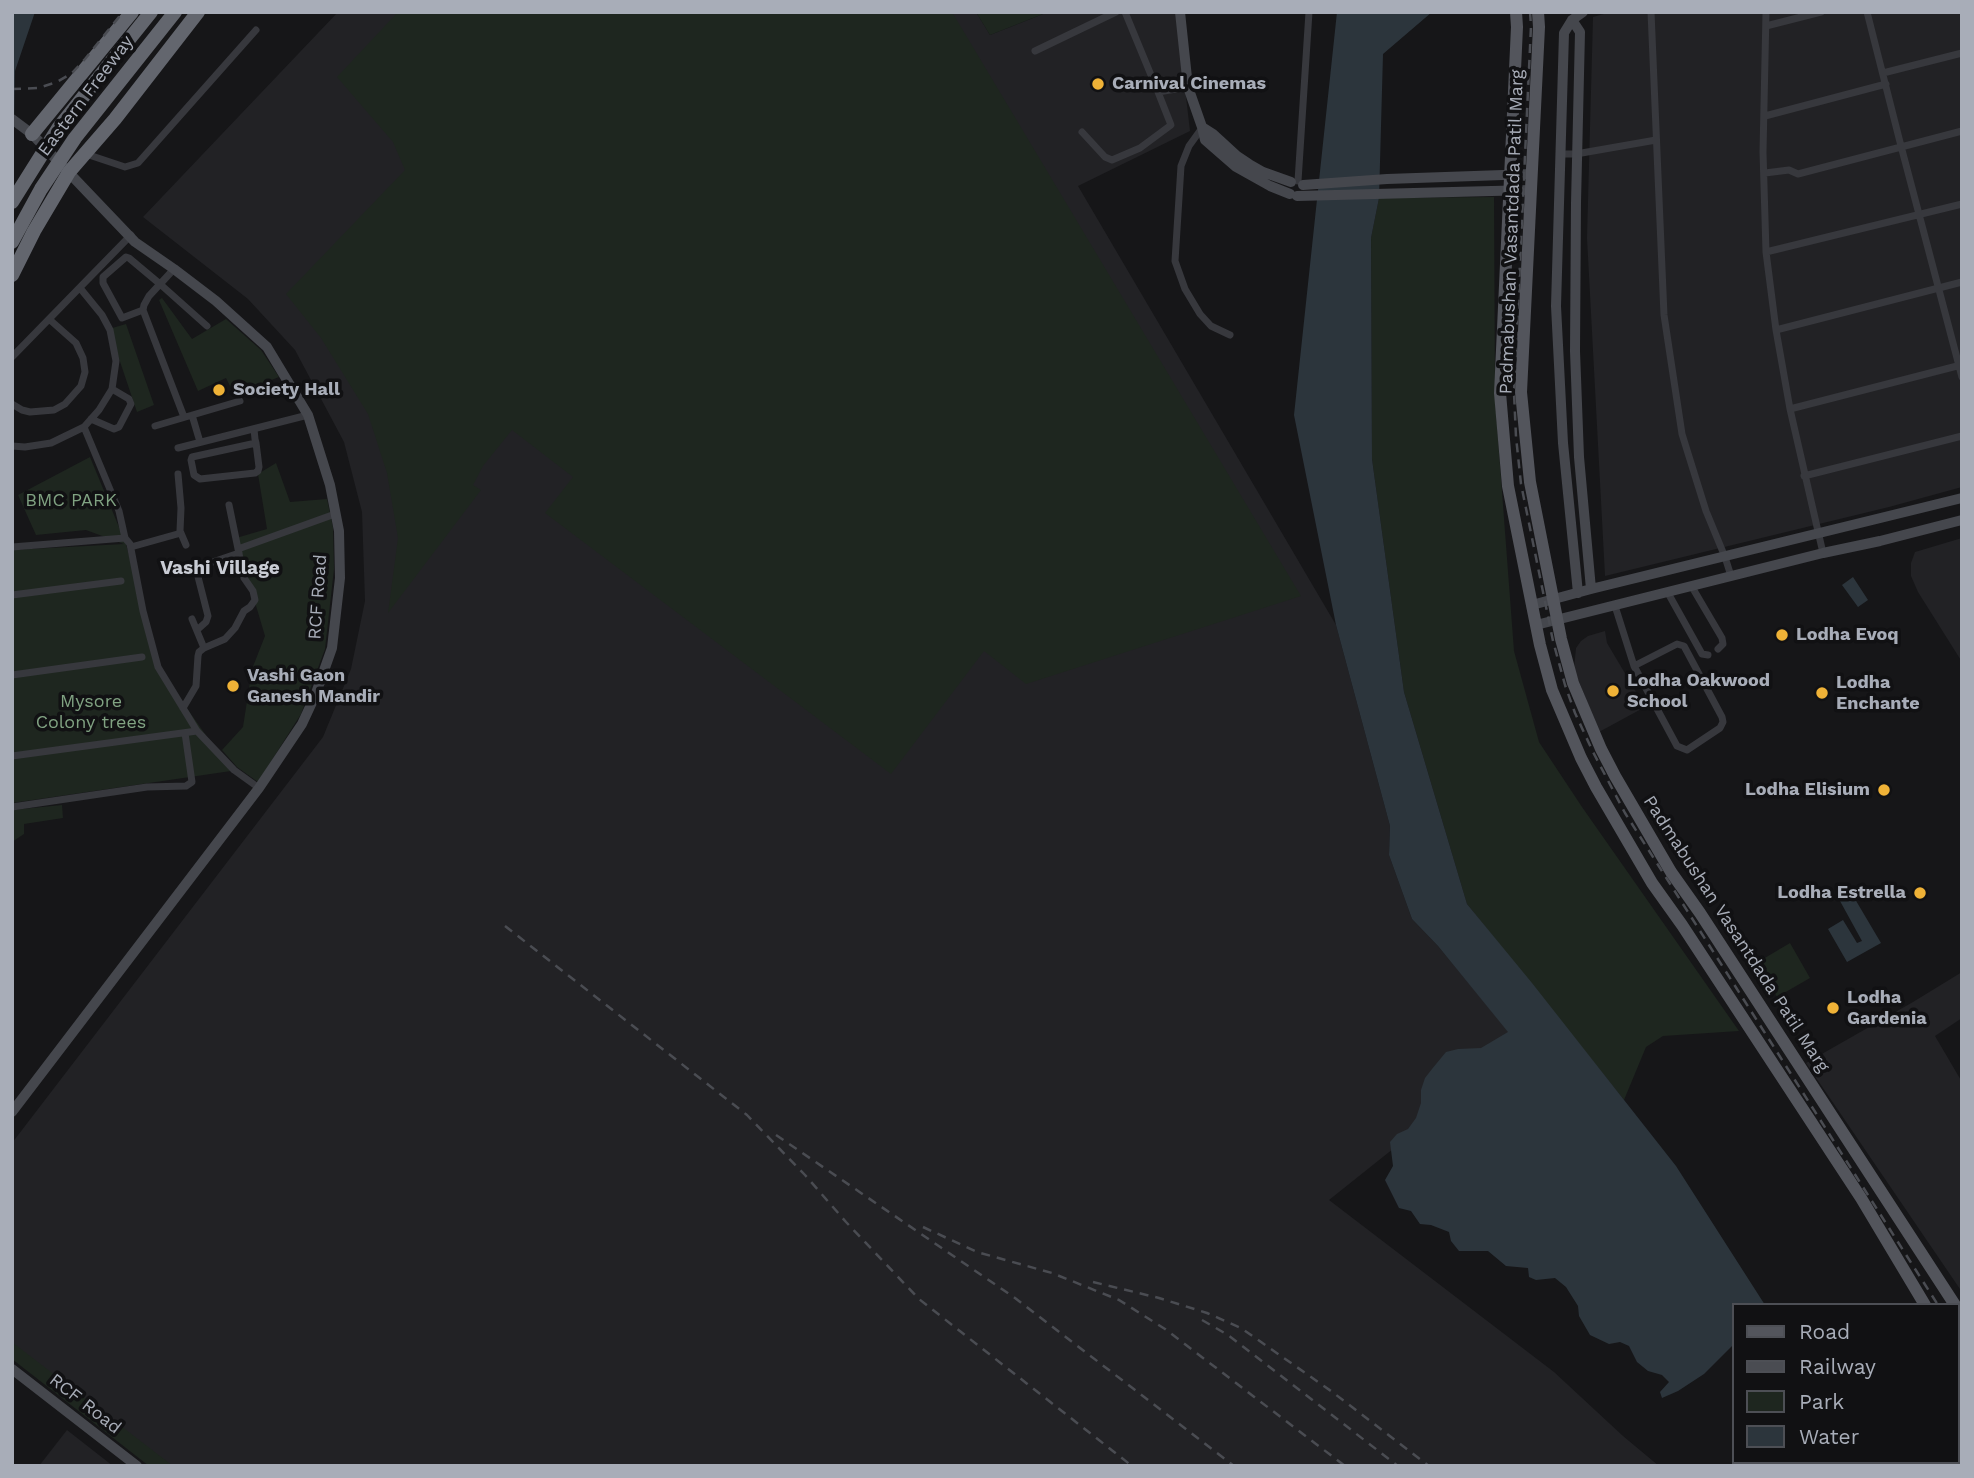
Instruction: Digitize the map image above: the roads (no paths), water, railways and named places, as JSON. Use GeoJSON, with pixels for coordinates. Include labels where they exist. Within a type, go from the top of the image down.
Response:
{"type":"FeatureCollection","features":[{"type":"Feature","properties":{"kind":"highway"},"geometry":{"type":"LineString","coordinates":[[22,126],[132,12]]}},
{"type":"Feature","properties":{"kind":"highway","name":"Eastern Freeway"},"geometry":{"type":"LineString","coordinates":[[12,202],[59,127],[151,12]]}},
{"type":"Feature","properties":{"kind":"highway","name":"Eastern Freeway"},"geometry":{"type":"LineString","coordinates":[[12,242],[41,189],[75,138],[175,12]]}},
{"type":"Feature","properties":{"kind":"highway"},"geometry":{"type":"LineString","coordinates":[[12,275],[34,231],[69,173],[115,119],[198,12]]}},
{"type":"Feature","properties":{"kind":"main road","name":"Padmabushan Vasantdada Patil Marg"},"geometry":{"type":"LineString","coordinates":[[1516,12],[1500,393],[1508,486],[1552,690],[1596,787],[1652,883],[1854,1186],[1925,1303]]}},
{"type":"Feature","properties":{"kind":"main road","name":"Padmabushan Vasantdada Patil Marg"},"geometry":{"type":"LineString","coordinates":[[1538,12],[1521,392],[1530,482],[1557,620],[1573,683],[1615,776],[1671,872],[1708,924],[1954,1303]]}},
{"type":"Feature","properties":{"kind":"main road"},"geometry":{"type":"LineString","coordinates":[[1889,1245],[1910,1233]]}},
{"type":"Feature","properties":{"kind":"main road"},"geometry":{"type":"LineString","coordinates":[[1903,1267],[1923,1255]]}},
{"type":"Feature","properties":{"kind":"street"},"geometry":{"type":"LineString","coordinates":[[1034,51],[1116,12]]}},
{"type":"Feature","properties":{"kind":"street"},"geometry":{"type":"LineString","coordinates":[[1082,132],[1105,157],[1112,160],[1154,140],[1171,125],[1125,12]]}},
{"type":"Feature","properties":{"kind":"street"},"geometry":{"type":"LineString","coordinates":[[1180,12],[1188,88],[1205,140],[1236,167],[1270,186],[1294,195],[1313,197],[1531,190]]}},
{"type":"Feature","properties":{"kind":"street"},"geometry":{"type":"LineString","coordinates":[[1294,195],[1303,192],[1303,107],[1310,12]]}},
{"type":"Feature","properties":{"kind":"street"},"geometry":{"type":"LineString","coordinates":[[1578,593],[1564,458],[1556,306],[1564,33],[1583,12]]}},
{"type":"Feature","properties":{"kind":"street"},"geometry":{"type":"LineString","coordinates":[[1651,12],[1664,315],[1682,434],[1706,511],[1731,576]]}},
{"type":"Feature","properties":{"kind":"street"},"geometry":{"type":"LineString","coordinates":[[1766,12],[1766,252],[1790,408],[1823,553]]}},
{"type":"Feature","properties":{"kind":"street"},"geometry":{"type":"LineString","coordinates":[[1766,26],[1821,12]]}},
{"type":"Feature","properties":{"kind":"street"},"geometry":{"type":"LineString","coordinates":[[1867,12],[1962,377]]}},
{"type":"Feature","properties":{"kind":"street"},"geometry":{"type":"LineString","coordinates":[[1573,20],[1580,32],[1576,154],[1579,457],[1591,589]]}},
{"type":"Feature","properties":{"kind":"street"},"geometry":{"type":"LineString","coordinates":[[85,153],[125,167],[138,163],[256,30]]}},
{"type":"Feature","properties":{"kind":"street"},"geometry":{"type":"LineString","coordinates":[[1883,73],[1962,53]]}},
{"type":"Feature","properties":{"kind":"street"},"geometry":{"type":"LineString","coordinates":[[1765,116],[1886,84]]}},
{"type":"Feature","properties":{"kind":"street"},"geometry":{"type":"LineString","coordinates":[[1158,92],[1188,88]]}},
{"type":"Feature","properties":{"kind":"street","name":"RCF Road"},"geometry":{"type":"LineString","coordinates":[[12,1112],[259,788],[302,724],[332,648],[340,578],[339,531],[330,485],[308,415],[263,342],[216,301],[136,243],[22,126]]}},
{"type":"Feature","properties":{"kind":"street"},"geometry":{"type":"LineString","coordinates":[[1202,127],[1263,172],[1302,183],[1532,174]]}},
{"type":"Feature","properties":{"kind":"street"},"geometry":{"type":"LineString","coordinates":[[1202,127],[1189,146],[1181,166],[1175,261],[1185,289],[1200,314],[1211,326],[1230,335]]}},
{"type":"Feature","properties":{"kind":"street"},"geometry":{"type":"LineString","coordinates":[[1765,173],[1789,170],[1798,174],[1962,131]]}},
{"type":"Feature","properties":{"kind":"street"},"geometry":{"type":"LineString","coordinates":[[1561,154],[1576,154],[1656,140]]}},
{"type":"Feature","properties":{"kind":"street"},"geometry":{"type":"LineString","coordinates":[[1766,252],[1962,204]]}},
{"type":"Feature","properties":{"kind":"street"},"geometry":{"type":"LineString","coordinates":[[12,357],[131,235]]}},
{"type":"Feature","properties":{"kind":"street"},"geometry":{"type":"LineString","coordinates":[[143,310],[122,318],[102,280],[123,259],[130,258],[207,326]]}},
{"type":"Feature","properties":{"kind":"street"},"geometry":{"type":"LineString","coordinates":[[174,269],[146,300],[143,310],[200,442]]}},
{"type":"Feature","properties":{"kind":"street"},"geometry":{"type":"LineString","coordinates":[[1776,330],[1962,282]]}},
{"type":"Feature","properties":{"kind":"street"},"geometry":{"type":"LineString","coordinates":[[12,446],[51,443],[84,426],[99,410],[112,389],[116,360],[110,330],[102,315],[79,288]]}},
{"type":"Feature","properties":{"kind":"street"},"geometry":{"type":"LineString","coordinates":[[1556,306],[1576,306]]}},
{"type":"Feature","properties":{"kind":"street"},"geometry":{"type":"LineString","coordinates":[[12,404],[30,412],[54,410],[65,404],[81,386],[85,372],[83,358],[76,343],[49,319]]}},
{"type":"Feature","properties":{"kind":"street"},"geometry":{"type":"LineString","coordinates":[[1790,408],[1960,365]]}},
{"type":"Feature","properties":{"kind":"street"},"geometry":{"type":"LineString","coordinates":[[91,419],[114,429],[119,427],[131,402],[112,389]]}},
{"type":"Feature","properties":{"kind":"street"},"geometry":{"type":"LineString","coordinates":[[155,426],[240,401]]}},
{"type":"Feature","properties":{"kind":"street"},"geometry":{"type":"LineString","coordinates":[[178,448],[308,415]]}},
{"type":"Feature","properties":{"kind":"street"},"geometry":{"type":"LineString","coordinates":[[84,426],[119,511],[125,538],[131,547],[143,611],[158,667],[197,731],[234,771],[259,788]]}},
{"type":"Feature","properties":{"kind":"street"},"geometry":{"type":"LineString","coordinates":[[254,429],[256,443],[258,467],[255,473],[200,479],[194,475],[192,457],[256,443]]}},
{"type":"Feature","properties":{"kind":"street"},"geometry":{"type":"LineString","coordinates":[[1804,476],[1962,436]]}},
{"type":"Feature","properties":{"kind":"street"},"geometry":{"type":"LineString","coordinates":[[1564,458],[1579,457]]}},
{"type":"Feature","properties":{"kind":"street"},"geometry":{"type":"LineString","coordinates":[[178,474],[181,533],[186,545]]}},
{"type":"Feature","properties":{"kind":"street"},"geometry":{"type":"LineString","coordinates":[[1532,606],[1591,589],[1962,498]]}},
{"type":"Feature","properties":{"kind":"street"},"geometry":{"type":"LineString","coordinates":[[183,708],[196,686],[199,652],[225,639],[255,600],[253,591],[244,578],[229,505]]}},
{"type":"Feature","properties":{"kind":"street"},"geometry":{"type":"LineString","coordinates":[[197,630],[206,622],[208,616],[196,569],[198,567],[335,514]]}},
{"type":"Feature","properties":{"kind":"street"},"geometry":{"type":"LineString","coordinates":[[1536,625],[1962,520]]}},
{"type":"Feature","properties":{"kind":"street"},"geometry":{"type":"LineString","coordinates":[[131,547],[181,533]]}},
{"type":"Feature","properties":{"kind":"street"},"geometry":{"type":"LineString","coordinates":[[12,547],[125,538]]}},
{"type":"Feature","properties":{"kind":"street"},"geometry":{"type":"LineString","coordinates":[[12,595],[121,581]]}},
{"type":"Feature","properties":{"kind":"street"},"geometry":{"type":"LineString","coordinates":[[1692,587],[1722,638],[1723,644],[1718,649]]}},
{"type":"Feature","properties":{"kind":"street"},"geometry":{"type":"LineString","coordinates":[[1668,593],[1702,654],[1708,655]]}},
{"type":"Feature","properties":{"kind":"street"},"geometry":{"type":"LineString","coordinates":[[1615,606],[1634,666],[1677,746],[1687,750],[1720,728],[1722,717],[1684,646],[1677,644],[1634,666]]}},
{"type":"Feature","properties":{"kind":"street"},"geometry":{"type":"LineString","coordinates":[[192,619],[204,648]]}},
{"type":"Feature","properties":{"kind":"street"},"geometry":{"type":"LineString","coordinates":[[12,675],[142,657]]}},
{"type":"Feature","properties":{"kind":"street"},"geometry":{"type":"LineString","coordinates":[[12,756],[197,731]]}},
{"type":"Feature","properties":{"kind":"street"},"geometry":{"type":"LineString","coordinates":[[12,807],[147,787],[186,786],[191,782],[185,733]]}},
{"type":"Feature","properties":{"kind":"street","name":"RCF Road"},"geometry":{"type":"LineString","coordinates":[[12,1369],[137,1466]]}},
{"type":"Feature","properties":{"kind":"water"},"geometry":{"type":"Polygon","coordinates":[[[12,12],[35,12],[15,71],[12,129],[12,12]]]}},
{"type":"Feature","properties":{"kind":"water"},"geometry":{"type":"Polygon","coordinates":[[[1337,12],[1432,12],[1383,54],[1379,198],[1371,238],[1372,459],[1404,692],[1467,904],[1676,1166],[1764,1303],[1732,1303],[1732,1346],[1704,1374],[1662,1398],[1660,1392],[1669,1382],[1662,1375],[1648,1371],[1637,1362],[1629,1346],[1620,1342],[1609,1344],[1590,1335],[1579,1316],[1578,1306],[1566,1287],[1555,1278],[1536,1280],[1529,1277],[1528,1268],[1506,1266],[1488,1251],[1459,1251],[1451,1241],[1449,1232],[1420,1224],[1411,1211],[1399,1208],[1385,1180],[1393,1166],[1390,1142],[1397,1134],[1408,1129],[1416,1118],[1425,1078],[1446,1052],[1481,1048],[1508,1032],[1438,946],[1412,919],[1389,855],[1390,826],[1336,625],[1294,415],[1337,12]]]}},
{"type":"Feature","properties":{"kind":"water"},"geometry":{"type":"Polygon","coordinates":[[[1853,577],[1868,600],[1858,607],[1842,585],[1853,577]]]}},
{"type":"Feature","properties":{"kind":"water"},"geometry":{"type":"Polygon","coordinates":[[[1852,894],[1881,943],[1847,962],[1828,929],[1843,920],[1857,943],[1862,941],[1840,901],[1852,894]]]}},
{"type":"Feature","properties":{"kind":"water"},"geometry":{"type":"Polygon","coordinates":[[[1800,1464],[1873,1466],[1802,1466],[1800,1464]]]}},
{"type":"Feature","properties":{"kind":"railway"},"geometry":{"type":"LineString","coordinates":[[12,89],[38,88],[57,82],[72,73],[123,12]]}},
{"type":"Feature","properties":{"kind":"railway"},"geometry":{"type":"LineString","coordinates":[[1530,12],[1514,393],[1516,437],[1521,484],[1553,641],[1565,685],[1593,752],[1625,813],[1937,1303]]}},
{"type":"Feature","properties":{"kind":"railway"},"geometry":{"type":"LineString","coordinates":[[505,926],[747,1115],[919,1299],[1132,1466]]}},
{"type":"Feature","properties":{"kind":"railway"},"geometry":{"type":"LineString","coordinates":[[776,1135],[1015,1298],[1234,1466]]}},
{"type":"Feature","properties":{"kind":"railway"},"geometry":{"type":"LineString","coordinates":[[923,1227],[977,1252],[1052,1273],[1119,1300],[1165,1329],[1345,1466]]}},
{"type":"Feature","properties":{"kind":"railway"},"geometry":{"type":"LineString","coordinates":[[1093,1282],[1159,1298],[1207,1313],[1241,1328],[1331,1391],[1429,1466]]}},
{"type":"Feature","properties":{"kind":"railway"},"geometry":{"type":"LineString","coordinates":[[1202,1320],[1228,1335],[1398,1466]]}},
{"type":"Feature","properties":{"kind":"place","name":"Carnival Cinemas"},"geometry":{"type":"Point","coordinates":[1098,84]}},
{"type":"Feature","properties":{"kind":"place","name":"Society Hall"},"geometry":{"type":"Point","coordinates":[219,390]}},
{"type":"Feature","properties":{"kind":"place","name":"Lodha Evoq"},"geometry":{"type":"Point","coordinates":[1782,635]}},
{"type":"Feature","properties":{"kind":"place","name":"Vashi Gaon Ganesh Mandir"},"geometry":{"type":"Point","coordinates":[233,686]}},
{"type":"Feature","properties":{"kind":"place","name":"Lodha Oakwood School"},"geometry":{"type":"Point","coordinates":[1613,691]}},
{"type":"Feature","properties":{"kind":"place","name":"Lodha Enchante"},"geometry":{"type":"Point","coordinates":[1822,693]}},
{"type":"Feature","properties":{"kind":"place","name":"Lodha Elisium"},"geometry":{"type":"Point","coordinates":[1884,790]}},
{"type":"Feature","properties":{"kind":"place","name":"Lodha Estrella"},"geometry":{"type":"Point","coordinates":[1920,893]}},
{"type":"Feature","properties":{"kind":"place","name":"Lodha Gardenia"},"geometry":{"type":"Point","coordinates":[1833,1008]}},
{"type":"Feature","properties":{"kind":"district","name":"Vashi Village"},"geometry":{"type":"Point","coordinates":[220,568]}},
{"type":"Feature","properties":{"kind":"park label","name":"BMC PARK"},"geometry":{"type":"Point","coordinates":[71,501]}},
{"type":"Feature","properties":{"kind":"park label","name":"Mysore Colony trees"},"geometry":{"type":"Point","coordinates":[91,712]}}]}
